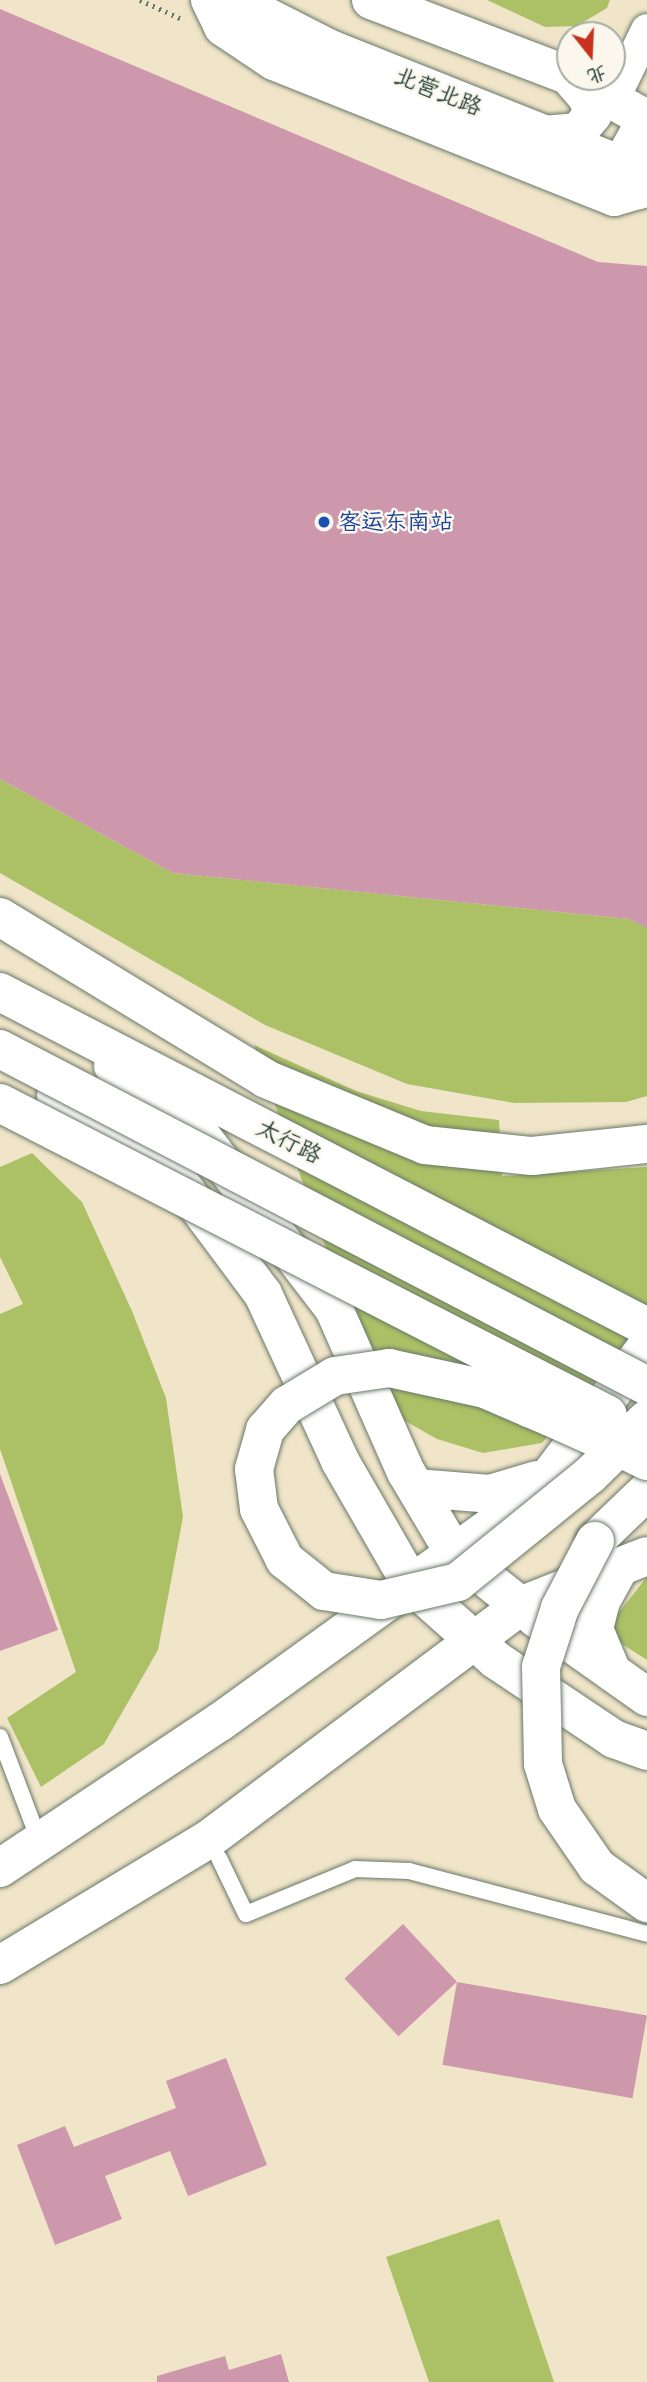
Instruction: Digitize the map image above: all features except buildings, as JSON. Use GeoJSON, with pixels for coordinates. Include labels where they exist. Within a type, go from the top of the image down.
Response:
{"type":"FeatureCollection","features":[{"type":"Feature","properties":{"kind":"main road"},"geometry":{"type":"LineString","coordinates":[[210,0],[223,27],[274,61],[614,197],[639,190],[647,119],[594,91]]}},
{"type":"Feature","properties":{"kind":"main road","name":"北营北路"},"geometry":{"type":"LineString","coordinates":[[234,0],[330,48],[640,172]]}},
{"type":"Feature","properties":{"kind":"main road"},"geometry":{"type":"LineString","coordinates":[[371,0],[556,71]]}},
{"type":"Feature","properties":{"kind":"main road"},"geometry":{"type":"LineString","coordinates":[[544,135],[578,132],[593,114],[582,91]]}},
{"type":"Feature","properties":{"kind":"main road"},"geometry":{"type":"LineString","coordinates":[[0,916],[266,1079],[425,1145],[532,1156],[647,1144]]}},
{"type":"Feature","properties":{"kind":"main road"},"geometry":{"type":"LineString","coordinates":[[0,968],[170,1081]]}},
{"type":"Feature","properties":{"kind":"main road"},"geometry":{"type":"LineString","coordinates":[[0,993],[183,1112],[334,1309],[416,1488],[454,1553],[520,1606],[647,1697]]}},
{"type":"Feature","properties":{"kind":"main road","name":"太行路"},"geometry":{"type":"LineString","coordinates":[[0,993],[647,1327]]}},
{"type":"Feature","properties":{"kind":"main road"},"geometry":{"type":"LineString","coordinates":[[0,1049],[647,1386]]}},
{"type":"Feature","properties":{"kind":"main road"},"geometry":{"type":"LineString","coordinates":[[0,1069],[66,1100],[172,1172],[263,1294],[340,1461],[411,1584],[496,1660],[614,1739],[647,1751]]}},
{"type":"Feature","properties":{"kind":"main road"},"geometry":{"type":"LineString","coordinates":[[0,1103],[647,1434]]}},
{"type":"Feature","properties":{"kind":"main road"},"geometry":{"type":"LineString","coordinates":[[0,1868],[41,1845],[537,1493],[647,1346]]}},
{"type":"Feature","properties":{"kind":"main road"},"geometry":{"type":"LineString","coordinates":[[647,1419],[638,1428],[619,1447],[609,1457],[590,1475],[458,1582],[381,1601],[324,1591],[285,1560],[259,1509],[254,1469],[265,1430],[287,1405],[335,1376],[389,1367],[485,1389],[550,1417],[562,1423],[612,1445],[624,1450],[647,1461]]}},
{"type":"Feature","properties":{"kind":"main road"},"geometry":{"type":"LineString","coordinates":[[416,1488],[490,1494],[550,1476]]}},
{"type":"Feature","properties":{"kind":"main road"},"geometry":{"type":"LineString","coordinates":[[647,1490],[595,1541],[560,1608],[541,1667],[543,1764],[557,1810],[597,1867],[647,1903]]}},
{"type":"Feature","properties":{"kind":"main road"},"geometry":{"type":"LineString","coordinates":[[0,1965],[211,1842],[520,1606],[633,1561]]}},
{"type":"Feature","properties":{"kind":"main road"},"geometry":{"type":"LineString","coordinates":[[612,1672],[594,1629],[601,1601],[633,1561]]}},
{"type":"Feature","properties":{"kind":"street"},"geometry":{"type":"LineString","coordinates":[[612,102],[647,30]]}},
{"type":"Feature","properties":{"kind":"lane"},"geometry":{"type":"LineString","coordinates":[[0,1737],[41,1845]]}},
{"type":"Feature","properties":{"kind":"lane"},"geometry":{"type":"LineString","coordinates":[[211,1842],[246,1914],[355,1869],[409,1871],[647,1934]]}},
{"type":"Feature","properties":{"kind":"green space"},"geometry":{"type":"Polygon","coordinates":[[[487,0],[610,0],[607,8],[585,21],[556,21],[556,27],[545,27],[487,0]]]}},
{"type":"Feature","properties":{"kind":"green space"},"geometry":{"type":"Polygon","coordinates":[[[0,779],[173,873],[629,919],[647,927],[647,1096],[626,1102],[514,1103],[407,1084],[265,1025],[0,873],[0,779]]]}},
{"type":"Feature","properties":{"kind":"green space"},"geometry":{"type":"Polygon","coordinates":[[[254,1045],[356,1091],[421,1111],[499,1120],[502,1176],[647,1167],[647,1316],[542,1443],[483,1453],[437,1439],[368,1400],[346,1305],[254,1045]]]}},
{"type":"Feature","properties":{"kind":"green space"},"geometry":{"type":"Polygon","coordinates":[[[32,1153],[82,1202],[132,1311],[166,1398],[183,1517],[158,1650],[104,1744],[41,1787],[7,1718],[76,1672],[0,1449],[0,1314],[23,1304],[0,1257],[0,1167],[32,1153]]]}},
{"type":"Feature","properties":{"kind":"green space"},"geometry":{"type":"Polygon","coordinates":[[[647,1577],[647,1660],[603,1632],[647,1577]]]}},
{"type":"Feature","properties":{"kind":"green space"},"geometry":{"type":"Polygon","coordinates":[[[499,2219],[554,2382],[429,2382],[386,2257],[499,2219]]]}},
{"type":"Feature","properties":{"kind":"place","name":"客运东南站"},"geometry":{"type":"Point","coordinates":[324,522]}}]}
